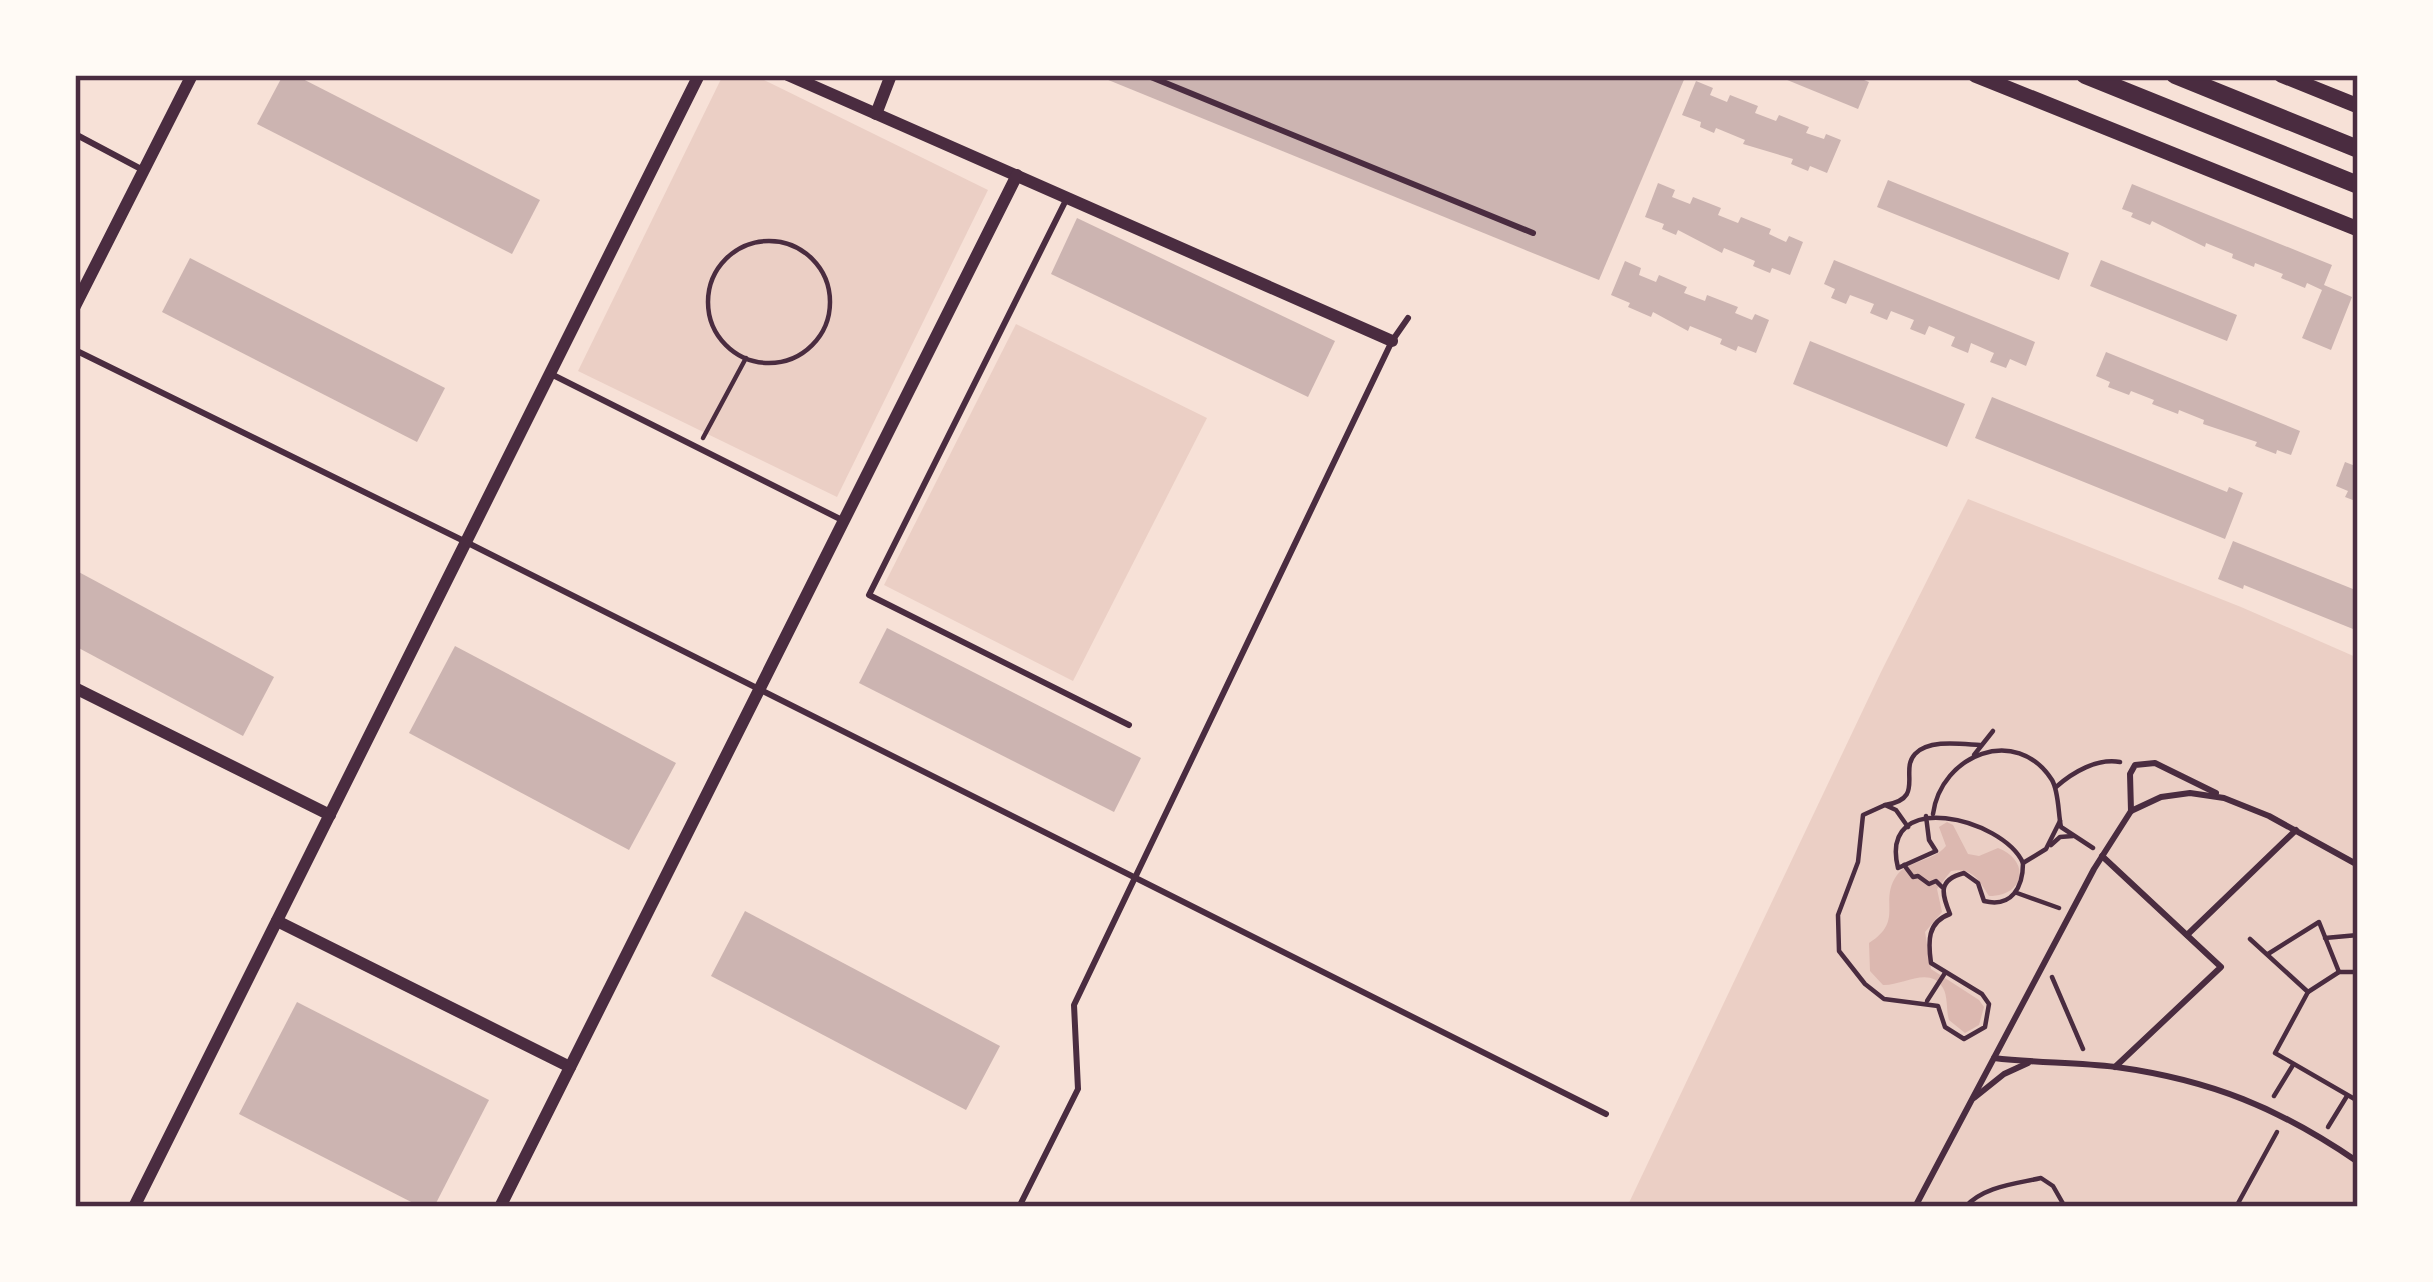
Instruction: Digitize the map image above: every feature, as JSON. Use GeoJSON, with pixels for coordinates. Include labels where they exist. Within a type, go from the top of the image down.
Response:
{"type":"FeatureCollection","features":[{"type":"Feature","properties":{"kind":"main road"},"geometry":{"type":"LineString","coordinates":[[2085,75],[2358,185]]}},
{"type":"Feature","properties":{"kind":"main road"},"geometry":{"type":"LineString","coordinates":[[2175,75],[2358,149]]}},
{"type":"Feature","properties":{"kind":"street"},"geometry":{"type":"LineString","coordinates":[[75,306],[192,75]]}},
{"type":"Feature","properties":{"kind":"street"},"geometry":{"type":"LineString","coordinates":[[134,1207],[699,75]]}},
{"type":"Feature","properties":{"kind":"street"},"geometry":{"type":"LineString","coordinates":[[788,75],[1392,341]]}},
{"type":"Feature","properties":{"kind":"street"},"geometry":{"type":"LineString","coordinates":[[875,114],[891,75]]}},
{"type":"Feature","properties":{"kind":"street"},"geometry":{"type":"LineString","coordinates":[[1975,75],[2358,229]]}},
{"type":"Feature","properties":{"kind":"street"},"geometry":{"type":"LineString","coordinates":[[2281,75],[2358,106]]}},
{"type":"Feature","properties":{"kind":"street"},"geometry":{"type":"LineString","coordinates":[[500,1207],[1017,176]]}},
{"type":"Feature","properties":{"kind":"street"},"geometry":{"type":"LineString","coordinates":[[75,688],[330,815]]}},
{"type":"Feature","properties":{"kind":"street"},"geometry":{"type":"LineString","coordinates":[[277,921],[570,1067]]}},
{"type":"Feature","properties":{"kind":"lane"},"geometry":{"type":"LineString","coordinates":[[1146,75],[1533,233]]}},
{"type":"Feature","properties":{"kind":"lane"},"geometry":{"type":"LineString","coordinates":[[75,134],[144,171]]}},
{"type":"Feature","properties":{"kind":"lane"},"geometry":{"type":"LineString","coordinates":[[1066,198],[869,596],[1129,725]]}},
{"type":"Feature","properties":{"kind":"lane"},"geometry":{"type":"LineString","coordinates":[[1019,1207],[1078,1089],[1074,1005],[1392,341],[1408,318]]}},
{"type":"Feature","properties":{"kind":"lane"},"geometry":{"type":"LineString","coordinates":[[75,350],[1606,1114]]}},
{"type":"Feature","properties":{"kind":"lane"},"geometry":{"type":"LineString","coordinates":[[550,374],[844,520]]}},
{"type":"Feature","properties":{"kind":"lane"},"geometry":{"type":"LineString","coordinates":[[2131,811],[2130,774],[2135,765],[2155,763],[2358,865]]}},
{"type":"Feature","properties":{"kind":"lane"},"geometry":{"type":"LineString","coordinates":[[1915,1207],[2070,913],[2131,811],[2161,796],[2224,797]]}},
{"type":"Feature","properties":{"kind":"lane"},"geometry":{"type":"LineString","coordinates":[[2187,935],[2296,830]]}},
{"type":"Feature","properties":{"kind":"lane"},"geometry":{"type":"LineString","coordinates":[[2102,856],[2221,967],[2115,1067]]}},
{"type":"Feature","properties":{"kind":"lane"},"geometry":{"type":"LineString","coordinates":[[1994,1058],[2115,1067],[2186,1081],[2268,1106],[2358,1162]]}},
{"type":"Feature","properties":{"kind":"lane"},"geometry":{"type":"LineString","coordinates":[[1971,1101],[2004,1074],[2028,1063]]}},
{"type":"Feature","properties":{"kind":"path"},"geometry":{"type":"LineString","coordinates":[[783,242],[818,264],[831,302],[827,322],[802,353],[765,363],[746,358],[716,332],[709,294],[714,275],[743,247],[783,242]]}},
{"type":"Feature","properties":{"kind":"path"},"geometry":{"type":"LineString","coordinates":[[698,447],[746,358]]}},
{"type":"Feature","properties":{"kind":"path"},"geometry":{"type":"LineString","coordinates":[[1980,745],[1936,744],[1917,751],[1910,764],[1910,788],[1898,803],[1863,815],[1858,862],[1838,915],[1839,951],[1865,983],[1884,999],[1928,1001],[1938,1006],[1945,1027],[1964,1039],[1985,1027],[1989,1004],[1982,994],[1931,963],[1928,944],[1933,926],[1950,914],[1942,886],[1964,873],[1978,884],[1988,903],[2007,900],[2022,883],[2020,854],[1978,825],[1929,816],[1908,827],[1895,851],[1898,868],[1936,851],[1929,839],[1929,816],[1950,772],[1974,755],[1993,731]]}},
{"type":"Feature","properties":{"kind":"path"},"geometry":{"type":"LineString","coordinates":[[1974,755],[2008,752],[2039,767],[2056,787],[2061,827],[2102,856]]}},
{"type":"Feature","properties":{"kind":"path"},"geometry":{"type":"LineString","coordinates":[[2056,787],[2077,771],[2109,760],[2135,765]]}},
{"type":"Feature","properties":{"kind":"path"},"geometry":{"type":"LineString","coordinates":[[1885,805],[1896,810],[1908,827]]}},
{"type":"Feature","properties":{"kind":"path"},"geometry":{"type":"LineString","coordinates":[[2046,849],[2060,821]]}},
{"type":"Feature","properties":{"kind":"path"},"geometry":{"type":"LineString","coordinates":[[2023,863],[2060,837],[2078,836]]}},
{"type":"Feature","properties":{"kind":"path"},"geometry":{"type":"LineString","coordinates":[[1904,866],[1912,877],[1942,886]]}},
{"type":"Feature","properties":{"kind":"path"},"geometry":{"type":"LineString","coordinates":[[2017,893],[2070,913]]}},
{"type":"Feature","properties":{"kind":"path"},"geometry":{"type":"LineString","coordinates":[[2267,954],[2319,922],[2339,972]]}},
{"type":"Feature","properties":{"kind":"path"},"geometry":{"type":"LineString","coordinates":[[2325,938],[2358,935]]}},
{"type":"Feature","properties":{"kind":"path"},"geometry":{"type":"LineString","coordinates":[[2250,939],[2308,992]]}},
{"type":"Feature","properties":{"kind":"path"},"geometry":{"type":"LineString","coordinates":[[2045,961],[2090,1066]]}},
{"type":"Feature","properties":{"kind":"path"},"geometry":{"type":"LineString","coordinates":[[2358,972],[2339,972],[2308,992],[2276,1053],[2358,1101]]}},
{"type":"Feature","properties":{"kind":"path"},"geometry":{"type":"LineString","coordinates":[[1928,1001],[1944,974]]}},
{"type":"Feature","properties":{"kind":"path"},"geometry":{"type":"LineString","coordinates":[[2268,1106],[2294,1063]]}},
{"type":"Feature","properties":{"kind":"path"},"geometry":{"type":"LineString","coordinates":[[2321,1137],[2348,1095]]}},
{"type":"Feature","properties":{"kind":"path"},"geometry":{"type":"LineString","coordinates":[[2220,1207],[2236,1207],[2286,1117]]}},
{"type":"Feature","properties":{"kind":"path"},"geometry":{"type":"LineString","coordinates":[[1965,1207],[1999,1186],[2042,1178],[2066,1207]]}},
{"type":"Feature","properties":{"kind":"shaded area"},"geometry":{"type":"Polygon","coordinates":[[[723,75],[754,75],[988,190],[837,497],[578,371],[723,75]]]}},
{"type":"Feature","properties":{"kind":"shaded area"},"geometry":{"type":"Polygon","coordinates":[[[1016,324],[1207,418],[1073,681],[884,585],[1016,324]]]}},
{"type":"Feature","properties":{"kind":"shaded area"},"geometry":{"type":"Polygon","coordinates":[[[1968,499],[2358,658],[2358,1207],[1627,1207],[1968,499]]]}},
{"type":"Feature","properties":{"kind":"shaded area"},"geometry":{"type":"Polygon","coordinates":[[[1947,822],[1968,854],[1979,856],[1998,848],[2019,869],[2016,884],[2001,894],[1989,896],[1974,876],[1958,870],[1951,871],[1937,889],[1942,912],[1925,932],[1931,969],[1984,1007],[1979,1025],[1965,1033],[1949,1020],[1945,991],[1937,981],[1923,977],[1883,985],[1870,971],[1869,943],[1886,926],[1897,875],[1946,846],[1939,827],[1947,822]]]}},
{"type":"Feature","properties":{"kind":"building"},"geometry":{"type":"Polygon","coordinates":[[[283,75],[295,75],[540,200],[512,254],[257,124],[283,75]]]}},
{"type":"Feature","properties":{"kind":"building"},"geometry":{"type":"Polygon","coordinates":[[[1096,75],[1686,75],[1599,280],[1096,75]]]}},
{"type":"Feature","properties":{"kind":"building"},"geometry":{"type":"Polygon","coordinates":[[[1775,75],[1852,75],[1869,82],[1858,109],[1775,75]]]}},
{"type":"Feature","properties":{"kind":"building"},"geometry":{"type":"Polygon","coordinates":[[[1696,81],[1713,88],[1710,95],[1727,102],[1730,95],[1758,106],[1755,113],[1776,121],[1779,115],[1809,127],[1806,133],[1841,140],[1827,173],[1810,166],[1808,171],[1791,164],[1793,159],[1743,144],[1745,140],[1716,128],[1714,133],[1682,115],[1696,81]]]}},
{"type":"Feature","properties":{"kind":"building"},"geometry":{"type":"Polygon","coordinates":[[[1888,180],[2069,253],[2059,280],[1877,207],[1888,180]]]}},
{"type":"Feature","properties":{"kind":"building"},"geometry":{"type":"Polygon","coordinates":[[[1658,183],[1675,190],[1672,197],[1690,204],[1693,197],[1721,208],[1718,215],[1738,223],[1741,217],[1771,229],[1769,234],[1786,242],[1789,236],[1803,242],[1790,275],[1772,268],[1770,273],[1724,248],[1722,253],[1678,230],[1676,235],[1662,229],[1664,224],[1645,217],[1658,183]]]}},
{"type":"Feature","properties":{"kind":"building"},"geometry":{"type":"Polygon","coordinates":[[[2132,184],[2332,265],[2324,285],[2352,297],[2331,350],[2302,338],[2322,290],[2307,283],[2305,288],[2281,278],[2283,274],[2255,263],[2254,267],[2152,221],[2150,225],[2131,217],[2133,213],[2122,209],[2132,184]]]}},
{"type":"Feature","properties":{"kind":"building"},"geometry":{"type":"Polygon","coordinates":[[[1077,218],[1335,341],[1308,397],[1051,274],[1077,218]]]}},
{"type":"Feature","properties":{"kind":"building"},"geometry":{"type":"Polygon","coordinates":[[[190,258],[445,388],[417,442],[162,312],[190,258]]]}},
{"type":"Feature","properties":{"kind":"building"},"geometry":{"type":"Polygon","coordinates":[[[1834,260],[2035,342],[2026,366],[2010,359],[2006,368],[1990,362],[1994,353],[1971,343],[1968,353],[1951,346],[1955,337],[1929,326],[1925,335],[1910,329],[1914,320],[1891,311],[1887,320],[1870,313],[1874,304],[1850,295],[1846,304],[1831,298],[1835,289],[1824,284],[1834,260]]]}},
{"type":"Feature","properties":{"kind":"building"},"geometry":{"type":"Polygon","coordinates":[[[2101,260],[2237,315],[2227,341],[2090,286],[2101,260]]]}},
{"type":"Feature","properties":{"kind":"building"},"geometry":{"type":"Polygon","coordinates":[[[1625,261],[1641,268],[1639,275],[1656,282],[1659,275],[1687,287],[1684,293],[1705,301],[1707,295],[1738,307],[1735,313],[1752,320],[1755,314],[1769,320],[1756,353],[1738,346],[1736,351],[1720,344],[1722,339],[1628,307],[1630,303],[1611,295],[1625,261]]]}},
{"type":"Feature","properties":{"kind":"building"},"geometry":{"type":"Polygon","coordinates":[[[1810,341],[1965,404],[1947,447],[1793,384],[1810,341]]]}},
{"type":"Feature","properties":{"kind":"building"},"geometry":{"type":"Polygon","coordinates":[[[2106,352],[2300,431],[2291,455],[2277,450],[2276,454],[2255,446],[2257,442],[2203,424],[2204,420],[2152,404],[2154,400],[2108,387],[2110,382],[2096,376],[2106,352]]]}},
{"type":"Feature","properties":{"kind":"building"},"geometry":{"type":"Polygon","coordinates":[[[1992,397],[2227,492],[2229,487],[2243,493],[2225,539],[1975,438],[1992,397]]]}},
{"type":"Feature","properties":{"kind":"building"},"geometry":{"type":"Polygon","coordinates":[[[2345,462],[2358,467],[2358,502],[2345,497],[2348,491],[2336,486],[2345,462]]]}},
{"type":"Feature","properties":{"kind":"building"},"geometry":{"type":"Polygon","coordinates":[[[2233,541],[2358,591],[2358,631],[2218,579],[2233,541]]]}},
{"type":"Feature","properties":{"kind":"building"},"geometry":{"type":"Polygon","coordinates":[[[75,570],[274,677],[243,736],[75,646],[75,570]]]}},
{"type":"Feature","properties":{"kind":"building"},"geometry":{"type":"Polygon","coordinates":[[[887,628],[1141,758],[1114,812],[859,683],[887,628]]]}},
{"type":"Feature","properties":{"kind":"building"},"geometry":{"type":"Polygon","coordinates":[[[455,646],[676,763],[629,850],[409,733],[455,646]]]}},
{"type":"Feature","properties":{"kind":"building"},"geometry":{"type":"Polygon","coordinates":[[[745,911],[1000,1046],[966,1110],[711,976],[745,911]]]}},
{"type":"Feature","properties":{"kind":"building"},"geometry":{"type":"Polygon","coordinates":[[[297,1002],[489,1100],[434,1207],[421,1207],[239,1114],[297,1002]]]}}]}
